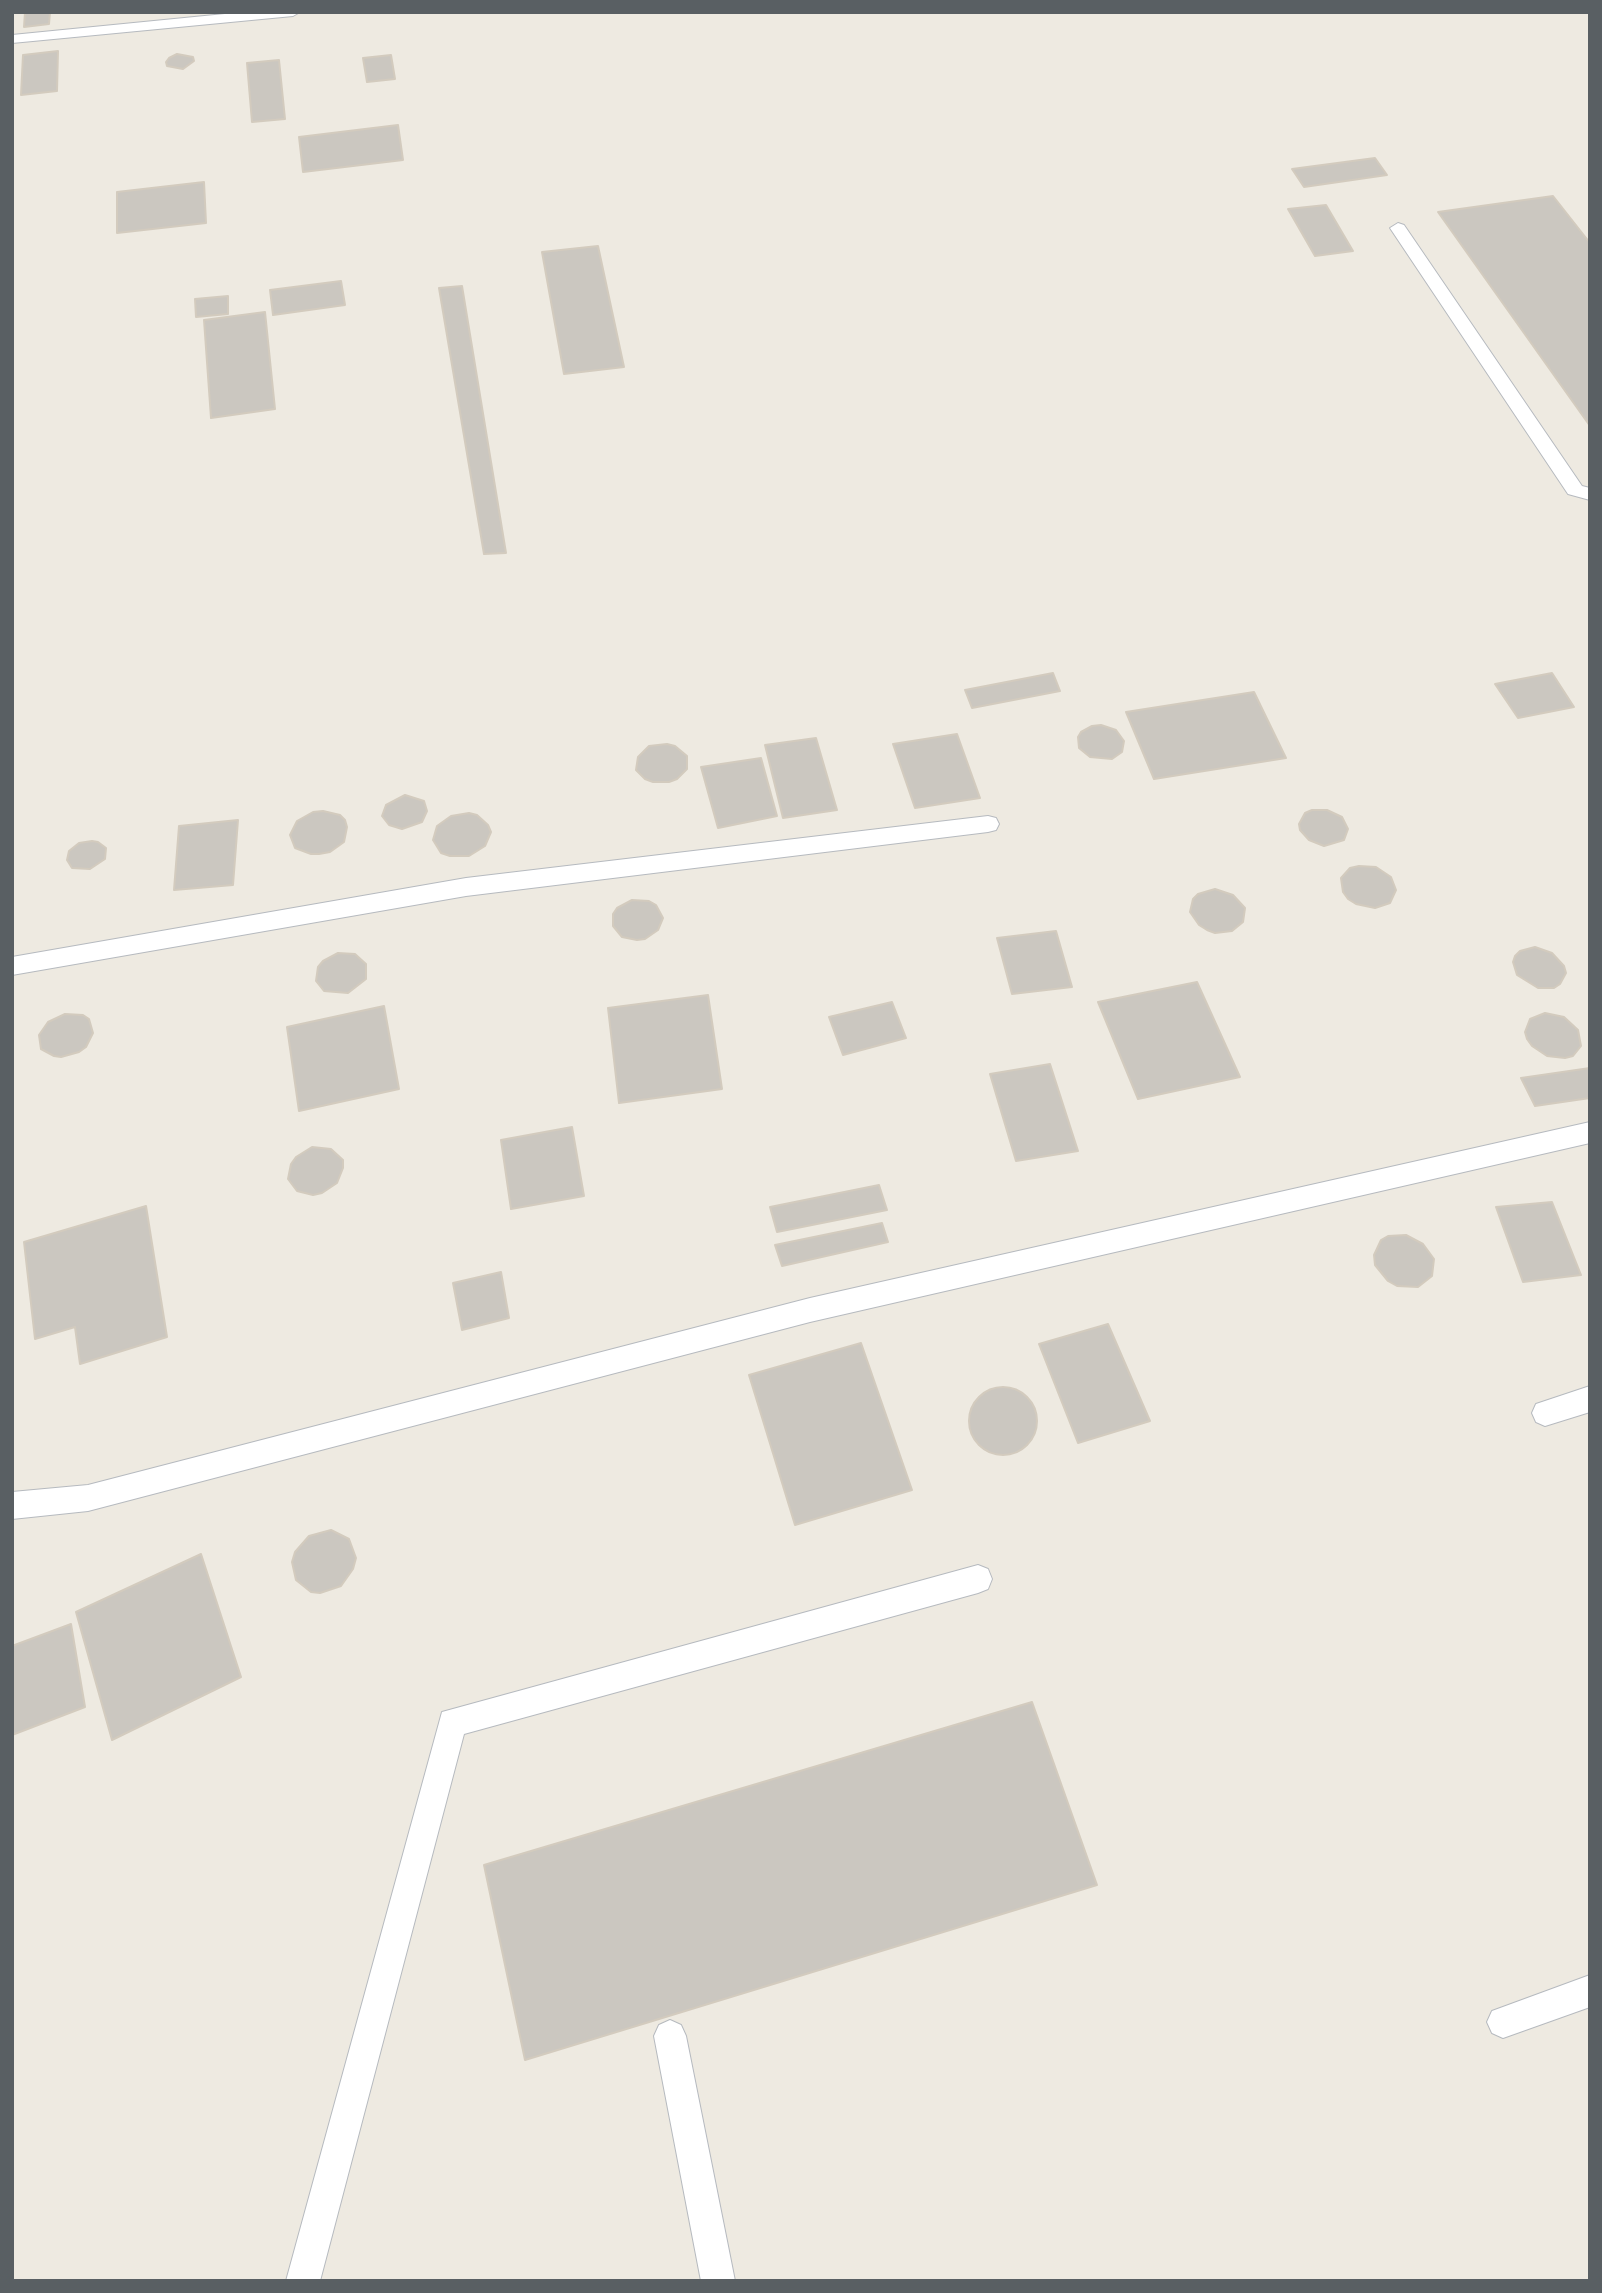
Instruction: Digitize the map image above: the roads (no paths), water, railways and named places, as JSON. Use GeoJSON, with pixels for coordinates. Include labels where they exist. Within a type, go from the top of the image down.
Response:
{"type":"FeatureCollection","features":[{"type":"Feature","properties":{"kind":"lane"},"geometry":{"type":"LineString","coordinates":[[12,39],[293,12]]}},
{"type":"Feature","properties":{"kind":"lane"},"geometry":{"type":"LineString","coordinates":[[1398,228],[1575,490],[1590,494]]}},
{"type":"Feature","properties":{"kind":"lane"},"geometry":{"type":"LineString","coordinates":[[12,966],[466,887],[988,824]]}},
{"type":"Feature","properties":{"kind":"lane"},"geometry":{"type":"LineString","coordinates":[[12,1506],[88,1498],[810,1310],[1590,1132]]}},
{"type":"Feature","properties":{"kind":"lane"},"geometry":{"type":"LineString","coordinates":[[1545,1413],[1590,1399]]}},
{"type":"Feature","properties":{"kind":"lane"},"geometry":{"type":"LineString","coordinates":[[303,2281],[452,1722],[978,1579]]}},
{"type":"Feature","properties":{"kind":"lane"},"geometry":{"type":"LineString","coordinates":[[1503,2022],[1590,1992]]}},
{"type":"Feature","properties":{"kind":"lane"},"geometry":{"type":"LineString","coordinates":[[670,2036],[718,2281]]}}]}
